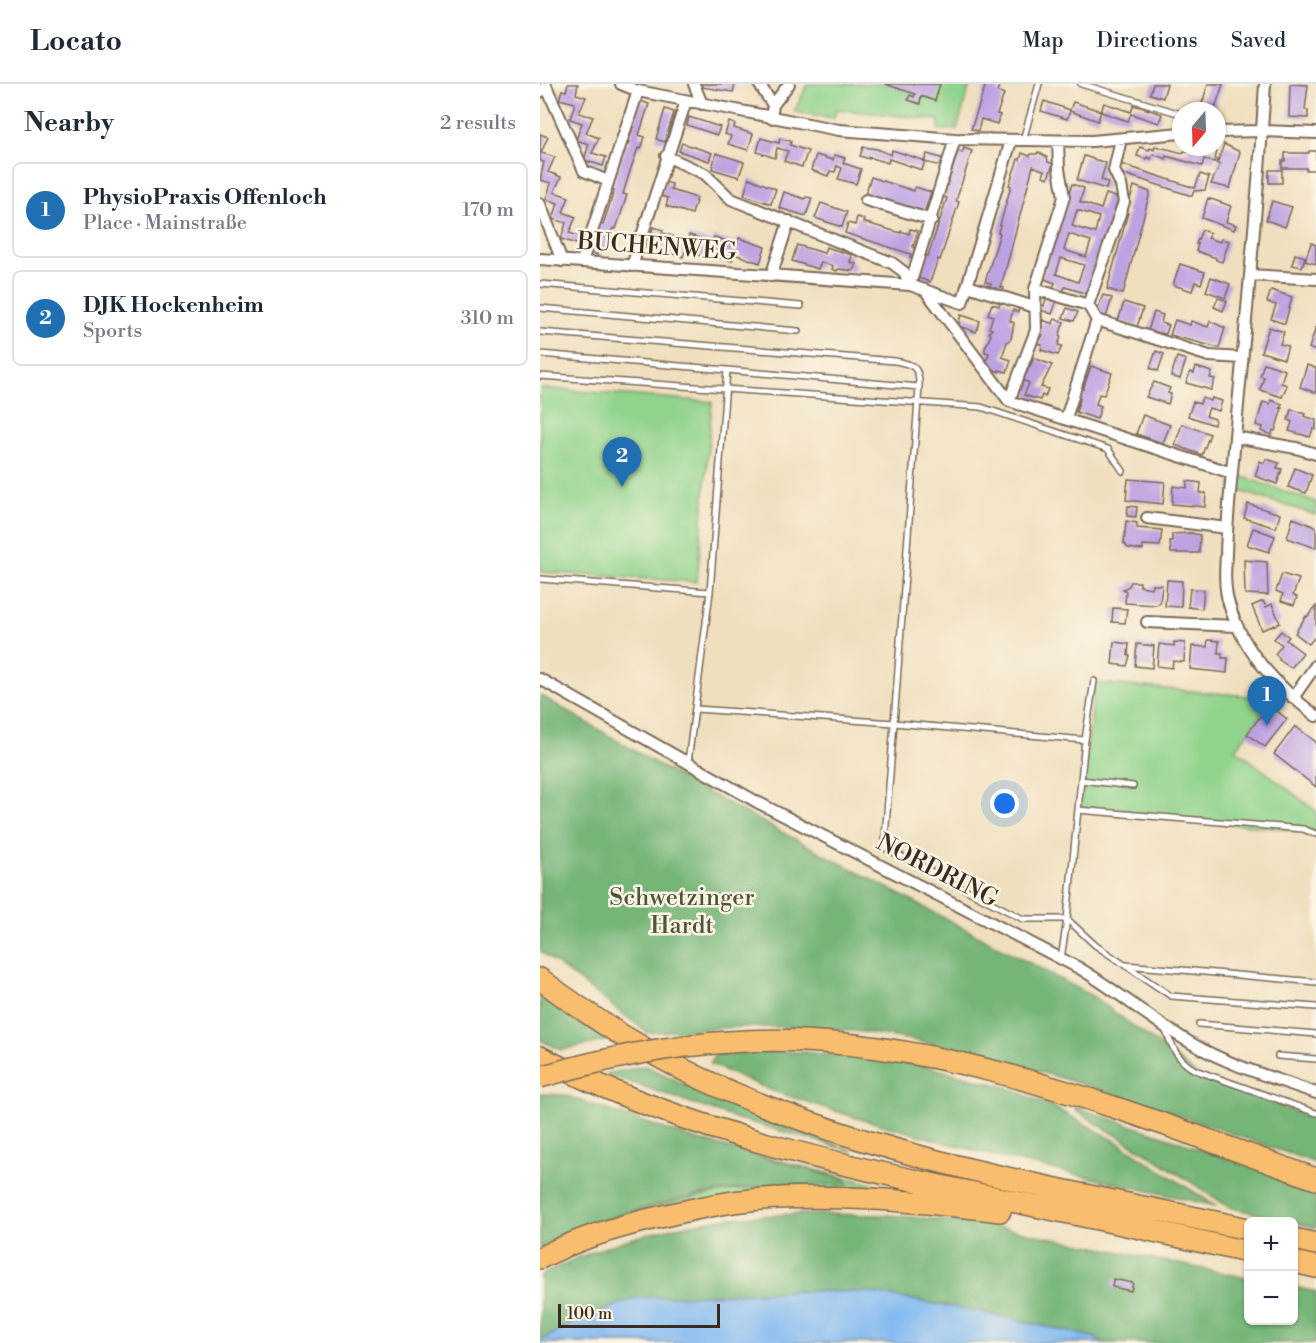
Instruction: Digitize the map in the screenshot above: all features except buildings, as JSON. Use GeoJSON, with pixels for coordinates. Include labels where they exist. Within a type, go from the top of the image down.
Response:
{"type":"FeatureCollection","features":[{"type":"Feature","properties":{"kind":"highway"},"geometry":{"type":"LineString","coordinates":[[540,979],[587,1013],[664,1060],[699,1078],[793,1116],[911,1153],[1003,1176],[1244,1228]]}},
{"type":"Feature","properties":{"kind":"highway"},"geometry":{"type":"LineString","coordinates":[[540,1077],[610,1058],[651,1050],[729,1042],[795,1040],[883,1049],[969,1066],[1113,1107],[1316,1179]]}},
{"type":"Feature","properties":{"kind":"highway"},"geometry":{"type":"LineString","coordinates":[[540,1057],[613,1091],[748,1138],[910,1180],[1244,1251]]}},
{"type":"Feature","properties":{"kind":"highway"},"geometry":{"type":"LineString","coordinates":[[540,1258],[591,1236],[623,1226],[678,1212],[740,1201],[846,1197],[927,1203],[1021,1214],[1081,1215]]}},
{"type":"Feature","properties":{"kind":"highway"},"geometry":{"type":"LineString","coordinates":[[1298,1240],[1316,1244]]}},
{"type":"Feature","properties":{"kind":"highway"},"geometry":{"type":"LineString","coordinates":[[1298,1263],[1316,1266]]}},
{"type":"Feature","properties":{"kind":"street"},"geometry":{"type":"LineString","coordinates":[[621,84],[638,91],[839,130],[955,140],[1017,141],[1121,139],[1172,133]]}},
{"type":"Feature","properties":{"kind":"street"},"geometry":{"type":"LineString","coordinates":[[694,84],[702,104]]}},
{"type":"Feature","properties":{"kind":"street"},"geometry":{"type":"LineString","coordinates":[[759,84],[773,105]]}},
{"type":"Feature","properties":{"kind":"street"},"geometry":{"type":"LineString","coordinates":[[771,118],[773,105],[789,84]]}},
{"type":"Feature","properties":{"kind":"street"},"geometry":{"type":"LineString","coordinates":[[1265,84],[1227,528],[1225,576],[1227,601],[1236,626],[1263,668],[1293,698],[1316,716]]}},
{"type":"Feature","properties":{"kind":"street"},"geometry":{"type":"LineString","coordinates":[[543,89],[584,171],[608,181]]}},
{"type":"Feature","properties":{"kind":"street"},"geometry":{"type":"LineString","coordinates":[[582,262],[638,91]]}},
{"type":"Feature","properties":{"kind":"street"},"geometry":{"type":"LineString","coordinates":[[632,266],[686,100]]}},
{"type":"Feature","properties":{"kind":"street"},"geometry":{"type":"LineString","coordinates":[[1226,132],[1316,133]]}},
{"type":"Feature","properties":{"kind":"street"},"geometry":{"type":"LineString","coordinates":[[1088,305],[1124,202],[1114,170],[1121,139]]}},
{"type":"Feature","properties":{"kind":"street"},"geometry":{"type":"LineString","coordinates":[[910,285],[955,140]]}},
{"type":"Feature","properties":{"kind":"street"},"geometry":{"type":"LineString","coordinates":[[1017,141],[968,286],[1034,307]]}},
{"type":"Feature","properties":{"kind":"street"},"geometry":{"type":"LineString","coordinates":[[1009,401],[1036,330],[1035,289],[1065,196],[1059,169],[1058,141]]}},
{"type":"Feature","properties":{"kind":"street","name":"BUCHENWEG"},"geometry":{"type":"LineString","coordinates":[[666,156],[705,174],[731,199],[892,263],[904,272],[910,285]]}},
{"type":"Feature","properties":{"kind":"street"},"geometry":{"type":"LineString","coordinates":[[866,200],[932,220]]}},
{"type":"Feature","properties":{"kind":"street"},"geometry":{"type":"LineString","coordinates":[[540,204],[562,261]]}},
{"type":"Feature","properties":{"kind":"street"},"geometry":{"type":"LineString","coordinates":[[771,276],[789,221]]}},
{"type":"Feature","properties":{"kind":"street","name":"BUCHENWEG"},"geometry":{"type":"LineString","coordinates":[[540,259],[910,285],[962,303],[968,286]]}},
{"type":"Feature","properties":{"kind":"street"},"geometry":{"type":"LineString","coordinates":[[1250,275],[1316,279]]}},
{"type":"Feature","properties":{"kind":"street"},"geometry":{"type":"LineString","coordinates":[[1035,289],[1088,305],[1097,320],[1209,356],[1242,358]]}},
{"type":"Feature","properties":{"kind":"street"},"geometry":{"type":"LineString","coordinates":[[925,290],[1009,401],[1232,473]]}},
{"type":"Feature","properties":{"kind":"street"},"geometry":{"type":"LineString","coordinates":[[1066,418],[1097,320]]}},
{"type":"Feature","properties":{"kind":"street"},"geometry":{"type":"LineString","coordinates":[[1235,437],[1316,454]]}},
{"type":"Feature","properties":{"kind":"street"},"geometry":{"type":"LineString","coordinates":[[1147,518],[1227,528]]}},
{"type":"Feature","properties":{"kind":"street"},"geometry":{"type":"LineString","coordinates":[[1147,622],[1236,626]]}},
{"type":"Feature","properties":{"kind":"street"},"geometry":{"type":"LineString","coordinates":[[1293,698],[1316,664]]}},
{"type":"Feature","properties":{"kind":"street","name":"NORDRING"},"geometry":{"type":"LineString","coordinates":[[540,679],[688,764],[1106,984],[1164,1026],[1215,1056],[1316,1093]]}},
{"type":"Feature","properties":{"kind":"lane"},"geometry":{"type":"LineString","coordinates":[[1017,141],[1039,84]]}},
{"type":"Feature","properties":{"kind":"lane"},"geometry":{"type":"LineString","coordinates":[[1081,84],[1172,111]]}},
{"type":"Feature","properties":{"kind":"lane"},"geometry":{"type":"LineString","coordinates":[[540,284],[801,306]]}},
{"type":"Feature","properties":{"kind":"lane"},"geometry":{"type":"LineString","coordinates":[[540,308],[798,331]]}},
{"type":"Feature","properties":{"kind":"lane"},"geometry":{"type":"LineString","coordinates":[[540,332],[895,361],[911,365],[917,370],[918,404],[885,838],[887,849],[1023,919],[1067,919],[1095,945],[1171,996],[1316,1007]]}},
{"type":"Feature","properties":{"kind":"lane"},"geometry":{"type":"LineString","coordinates":[[540,354],[919,387]]}},
{"type":"Feature","properties":{"kind":"lane"},"geometry":{"type":"LineString","coordinates":[[688,764],[710,592],[728,370]]}},
{"type":"Feature","properties":{"kind":"lane"},"geometry":{"type":"LineString","coordinates":[[540,376],[981,407],[1108,449],[1123,471]]}},
{"type":"Feature","properties":{"kind":"lane"},"geometry":{"type":"LineString","coordinates":[[540,579],[710,592]]}},
{"type":"Feature","properties":{"kind":"lane"},"geometry":{"type":"LineString","coordinates":[[1061,959],[1085,740],[1094,681]]}},
{"type":"Feature","properties":{"kind":"lane"},"geometry":{"type":"LineString","coordinates":[[696,709],[1085,740]]}},
{"type":"Feature","properties":{"kind":"lane"},"geometry":{"type":"LineString","coordinates":[[1081,780],[1133,786]]}},
{"type":"Feature","properties":{"kind":"lane"},"geometry":{"type":"LineString","coordinates":[[1078,810],[1303,829],[1316,834]]}},
{"type":"Feature","properties":{"kind":"lane"},"geometry":{"type":"LineString","coordinates":[[1124,964],[1316,982]]}},
{"type":"Feature","properties":{"kind":"lane"},"geometry":{"type":"LineString","coordinates":[[1199,1024],[1316,1034]]}},
{"type":"Feature","properties":{"kind":"lane"},"geometry":{"type":"LineString","coordinates":[[1164,1026],[1173,1051],[1183,1063],[1195,1070],[1316,1113]]}},
{"type":"Feature","properties":{"kind":"lane"},"geometry":{"type":"LineString","coordinates":[[1278,1056],[1316,1059]]}},
{"type":"Feature","properties":{"kind":"green space"},"geometry":{"type":"Polygon","coordinates":[[[808,84],[970,84],[957,129],[939,130],[939,120],[836,109],[834,118],[794,112],[808,84]]]}},
{"type":"Feature","properties":{"kind":"green space"},"geometry":{"type":"Polygon","coordinates":[[[540,388],[712,402],[697,582],[540,572],[540,388]]]}},
{"type":"Feature","properties":{"kind":"green space"},"geometry":{"type":"Polygon","coordinates":[[[1232,473],[1316,502],[1316,515],[1231,488],[1232,473]]]}},
{"type":"Feature","properties":{"kind":"green space"},"geometry":{"type":"Polygon","coordinates":[[[1095,683],[1273,698],[1236,749],[1316,811],[1316,832],[1080,809],[1095,683]]]}},
{"type":"Feature","properties":{"kind":"green space","name":"Schwetzinger Hardt"},"geometry":{"type":"Polygon","coordinates":[[[540,695],[689,783],[1092,996],[1202,1079],[1316,1119],[1316,1163],[1102,1090],[914,1040],[843,1030],[794,1027],[721,1028],[648,1033],[540,951],[540,695]]]}},
{"type":"Feature","properties":{"kind":"green space"},"geometry":{"type":"Polygon","coordinates":[[[540,992],[611,1040],[561,1050],[540,1040],[540,992]]]}},
{"type":"Feature","properties":{"kind":"green space"},"geometry":{"type":"Polygon","coordinates":[[[804,1052],[925,1066],[1006,1087],[1053,1107],[1114,1140],[1216,1206],[998,1157],[857,1118],[773,1091],[710,1064],[715,1053],[804,1052]]]}},
{"type":"Feature","properties":{"kind":"green space"},"geometry":{"type":"Polygon","coordinates":[[[645,1066],[763,1119],[853,1151],[738,1119],[606,1074],[645,1066]]]}},
{"type":"Feature","properties":{"kind":"green space"},"geometry":{"type":"Polygon","coordinates":[[[540,1094],[564,1095],[691,1138],[847,1180],[847,1184],[765,1186],[708,1193],[620,1215],[565,1234],[540,1246],[540,1094]]]}},
{"type":"Feature","properties":{"kind":"green space"},"geometry":{"type":"Polygon","coordinates":[[[1075,1107],[1316,1190],[1316,1228],[1298,1224],[1298,1217],[1270,1217],[1229,1207],[1148,1154],[1076,1111],[1075,1107]]]}},
{"type":"Feature","properties":{"kind":"green space"},"geometry":{"type":"Polygon","coordinates":[[[762,1156],[894,1190],[840,1187],[540,1248],[559,1236],[649,1208],[718,1193],[765,1186],[766,1159],[762,1156]]]}},
{"type":"Feature","properties":{"kind":"green space"},"geometry":{"type":"Polygon","coordinates":[[[794,1214],[886,1215],[979,1223],[1244,1277],[1244,1325],[1298,1325],[1298,1288],[1316,1292],[1316,1343],[1104,1343],[1093,1337],[980,1312],[867,1292],[800,1291],[677,1298],[577,1321],[540,1341],[540,1276],[625,1240],[671,1228],[745,1217],[794,1214]]]}},
{"type":"Feature","properties":{"kind":"water"},"geometry":{"type":"Polygon","coordinates":[[[800,1291],[867,1292],[980,1312],[1093,1337],[1104,1343],[540,1343],[577,1321],[635,1298],[800,1291]]]}},
{"type":"Feature","properties":{"kind":"place","name":"DJK Hockenheim"},"geometry":{"type":"Point","coordinates":[622,487]}},
{"type":"Feature","properties":{"kind":"place","name":"PhysioPraxis Offenloch"},"geometry":{"type":"Point","coordinates":[1267,726]}}]}
